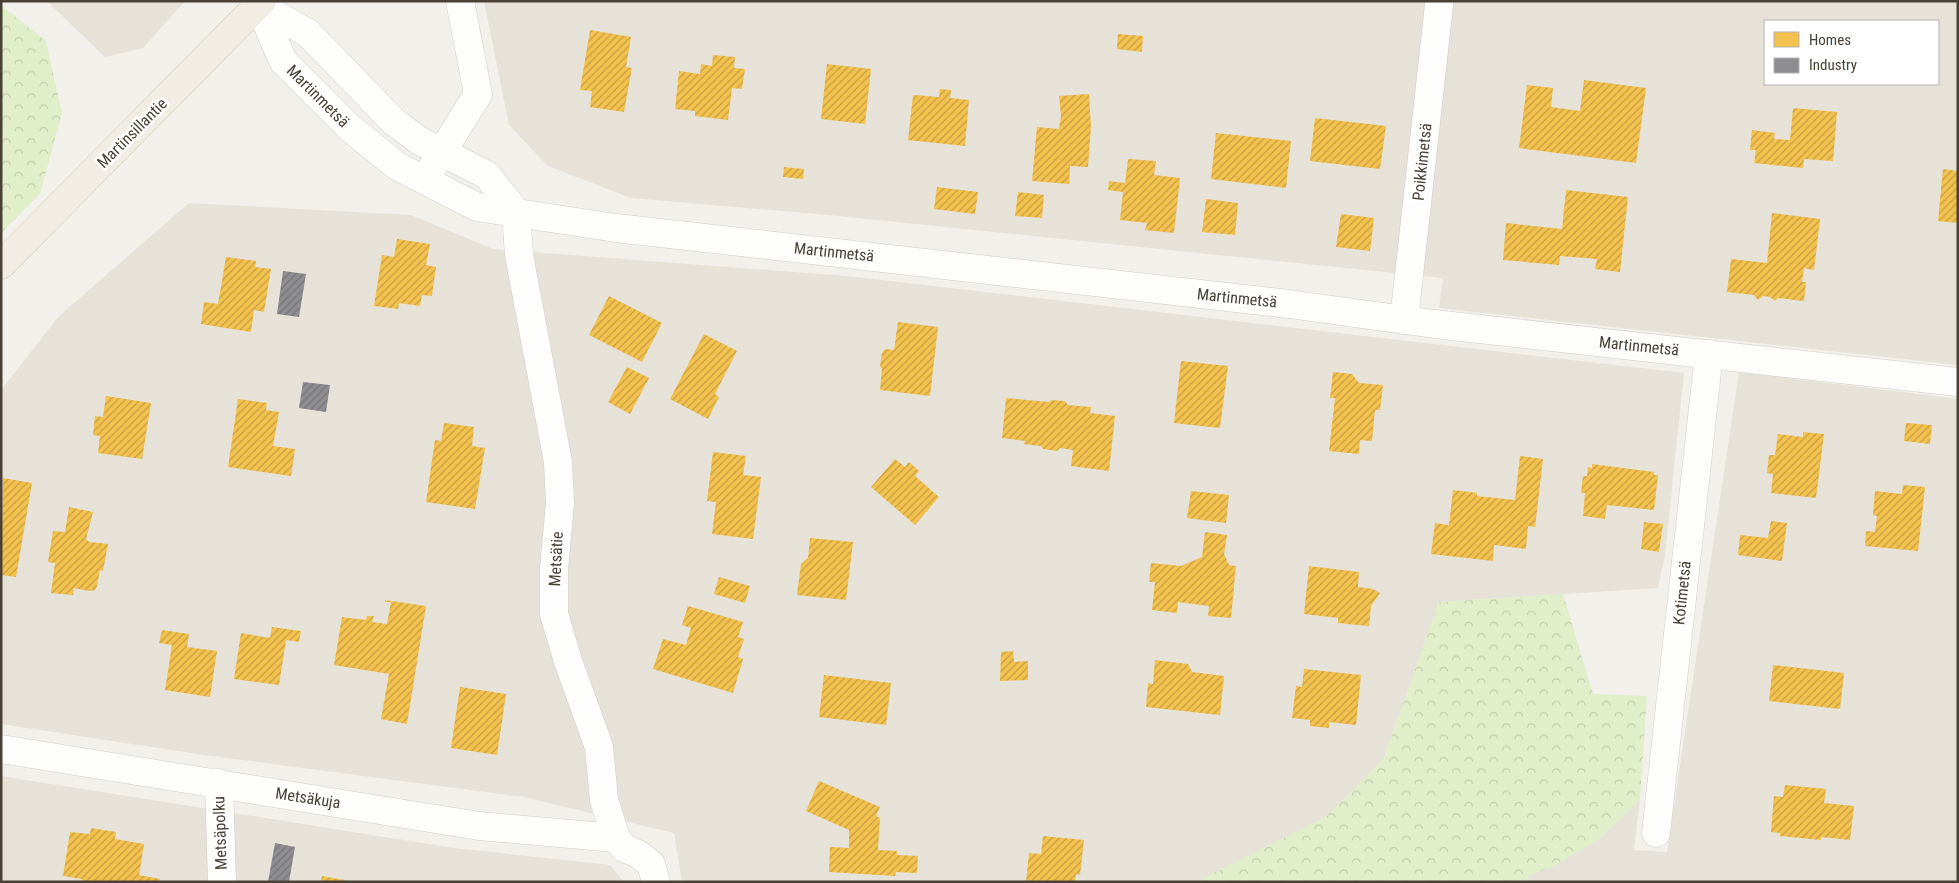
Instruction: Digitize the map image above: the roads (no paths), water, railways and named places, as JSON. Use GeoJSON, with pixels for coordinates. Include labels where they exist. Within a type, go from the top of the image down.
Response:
{"type":"FeatureCollection","features":[{"type":"Feature","properties":{"kind":"main road","name":"Martinsillantie"},"geometry":{"type":"LineString","coordinates":[[1,265],[260,3]]}},
{"type":"Feature","properties":{"kind":"street"},"geometry":{"type":"LineString","coordinates":[[425,180],[478,94],[460,1]]}},
{"type":"Feature","properties":{"kind":"street"},"geometry":{"type":"LineString","coordinates":[[260,3],[308,33],[394,122],[420,141],[487,175],[516,212]]}},
{"type":"Feature","properties":{"kind":"street","name":"Martinmetsä"},"geometry":{"type":"LineString","coordinates":[[260,3],[283,61],[350,128],[397,166],[477,207],[616,228],[1289,304],[1404,320],[1958,382]]}},
{"type":"Feature","properties":{"kind":"street","name":"Poikkimetsä"},"geometry":{"type":"LineString","coordinates":[[1404,320],[1439,4]]}},
{"type":"Feature","properties":{"kind":"street","name":"Metsätie"},"geometry":{"type":"LineString","coordinates":[[516,212],[519,254],[558,462],[560,503],[554,569],[554,614],[568,661],[599,747],[604,800],[616,838]]}},
{"type":"Feature","properties":{"kind":"street","name":"Kotimetsä"},"geometry":{"type":"LineString","coordinates":[[1656,833],[1709,354]]}},
{"type":"Feature","properties":{"kind":"street","name":"Metsäkuja"},"geometry":{"type":"LineString","coordinates":[[1,749],[479,826],[616,838]]}},
{"type":"Feature","properties":{"kind":"street","name":"Metsäpolku"},"geometry":{"type":"LineString","coordinates":[[219,783],[222,882]]}},
{"type":"Feature","properties":{"kind":"street"},"geometry":{"type":"LineString","coordinates":[[616,838],[624,848],[638,854],[651,864],[656,882]]}}]}
